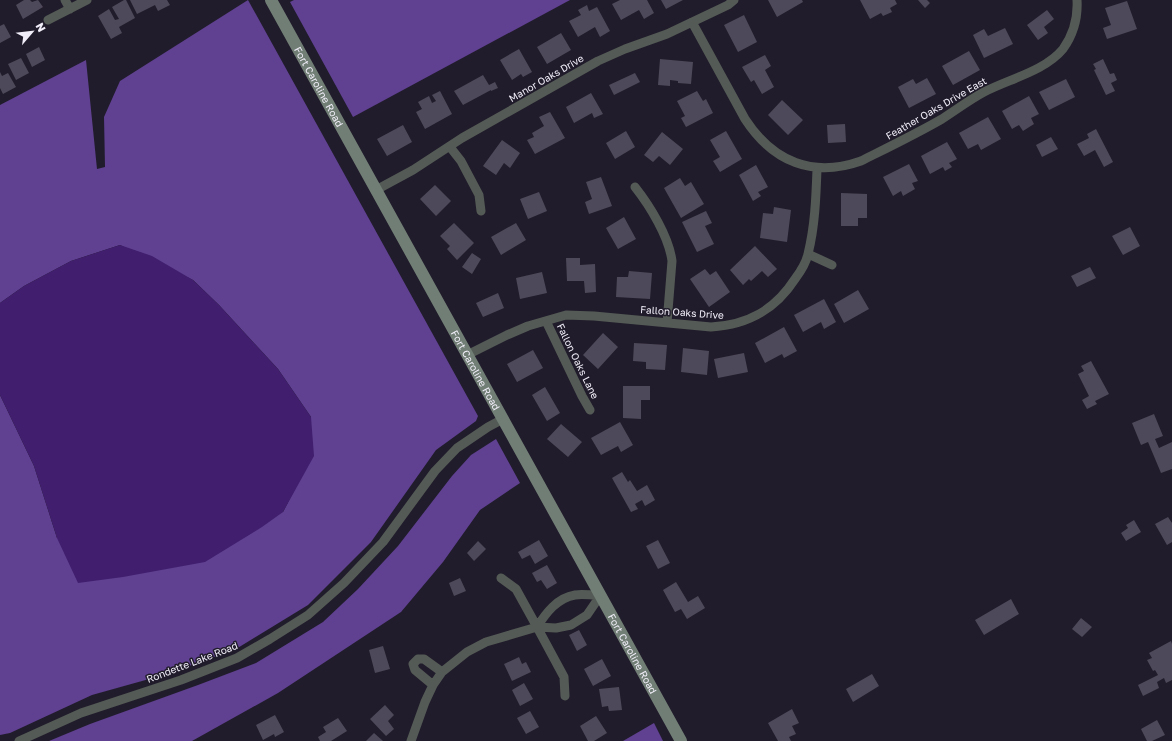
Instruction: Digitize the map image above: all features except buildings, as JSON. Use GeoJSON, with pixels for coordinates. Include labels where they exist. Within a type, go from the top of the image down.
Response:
{"type":"FeatureCollection","features":[{"type":"Feature","properties":{"kind":"street"},"geometry":{"type":"LineString","coordinates":[[65,0],[70,9]]}},
{"type":"Feature","properties":{"kind":"street"},"geometry":{"type":"LineString","coordinates":[[48,20],[87,0]]}},
{"type":"Feature","properties":{"kind":"street","name":"Fort Caroline Road"},"geometry":{"type":"LineString","coordinates":[[271,0],[681,741]]}},
{"type":"Feature","properties":{"kind":"street","name":"Manor Oaks Drive"},"geometry":{"type":"LineString","coordinates":[[376,190],[413,170],[462,138],[598,61],[625,49],[667,34],[728,5],[734,0]]}},
{"type":"Feature","properties":{"kind":"street","name":"Feather Oaks Drive East"},"geometry":{"type":"LineString","coordinates":[[692,22],[753,131],[762,141],[778,154],[790,161],[817,168],[836,168],[861,161],[935,123],[988,90],[1046,65],[1062,49],[1070,38],[1077,14],[1077,0]]}},
{"type":"Feature","properties":{"kind":"street"},"geometry":{"type":"LineString","coordinates":[[450,147],[461,162],[479,195],[481,211]]}},
{"type":"Feature","properties":{"kind":"street","name":"Fallon Oaks Drive"},"geometry":{"type":"LineString","coordinates":[[467,355],[507,335],[546,320],[566,315],[711,327],[728,326],[761,314],[787,292],[805,263],[808,254],[815,208],[817,168]]}},
{"type":"Feature","properties":{"kind":"street"},"geometry":{"type":"LineString","coordinates":[[635,187],[648,207],[667,242],[671,253],[672,262],[667,323]]}},
{"type":"Feature","properties":{"kind":"street"},"geometry":{"type":"LineString","coordinates":[[808,254],[832,265]]}},
{"type":"Feature","properties":{"kind":"street","name":"Fallon Oaks Lane"},"geometry":{"type":"LineString","coordinates":[[546,320],[590,410]]}},
{"type":"Feature","properties":{"kind":"street","name":"Rondette Lake Road"},"geometry":{"type":"LineString","coordinates":[[19,741],[81,712],[181,680],[236,658],[270,640],[308,615],[344,584],[383,542],[435,471],[457,448],[488,427],[503,419]]}},
{"type":"Feature","properties":{"kind":"street"},"geometry":{"type":"LineString","coordinates":[[501,578],[516,589],[564,677],[564,696]]}},
{"type":"Feature","properties":{"kind":"street"},"geometry":{"type":"LineString","coordinates":[[537,627],[548,610],[561,601],[574,595],[600,596]]}},
{"type":"Feature","properties":{"kind":"street"},"geometry":{"type":"LineString","coordinates":[[415,740],[425,702],[433,685],[442,672],[467,652],[486,642],[537,627],[556,628],[571,625],[587,616],[600,596]]}},
{"type":"Feature","properties":{"kind":"street"},"geometry":{"type":"LineString","coordinates":[[433,685],[415,670],[413,664],[418,659],[424,659],[442,672]]}},
{"type":"Feature","properties":{"kind":"shaded area"},"geometry":{"type":"Polygon","coordinates":[[[248,0],[478,416],[476,421],[436,450],[371,542],[308,605],[236,649],[167,674],[92,695],[10,733],[0,735],[0,395],[34,466],[57,538],[283,512],[296,487],[311,417],[278,369],[219,305],[193,280],[120,245],[71,261],[24,286],[0,303],[0,105],[86,60],[97,169],[105,167],[104,117],[120,81],[248,0]]]}},
{"type":"Feature","properties":{"kind":"shaded area"},"geometry":{"type":"Polygon","coordinates":[[[294,0],[570,0],[353,117],[290,2],[294,0]]]}},
{"type":"Feature","properties":{"kind":"shaded area"},"geometry":{"type":"Polygon","coordinates":[[[120,245],[152,256],[193,280],[219,305],[278,369],[311,417],[314,456],[283,512],[262,527],[205,562],[123,577],[78,583],[57,538],[34,466],[0,395],[0,303],[24,286],[71,261],[120,245]]]}},
{"type":"Feature","properties":{"kind":"shaded area"},"geometry":{"type":"Polygon","coordinates":[[[496,439],[520,483],[480,510],[443,562],[401,612],[278,693],[192,741],[49,741],[90,724],[256,663],[323,622],[358,589],[398,546],[452,476],[471,455],[496,439]]]}},
{"type":"Feature","properties":{"kind":"shaded area"},"geometry":{"type":"Polygon","coordinates":[[[654,723],[663,741],[623,741],[654,723]]]}}]}
